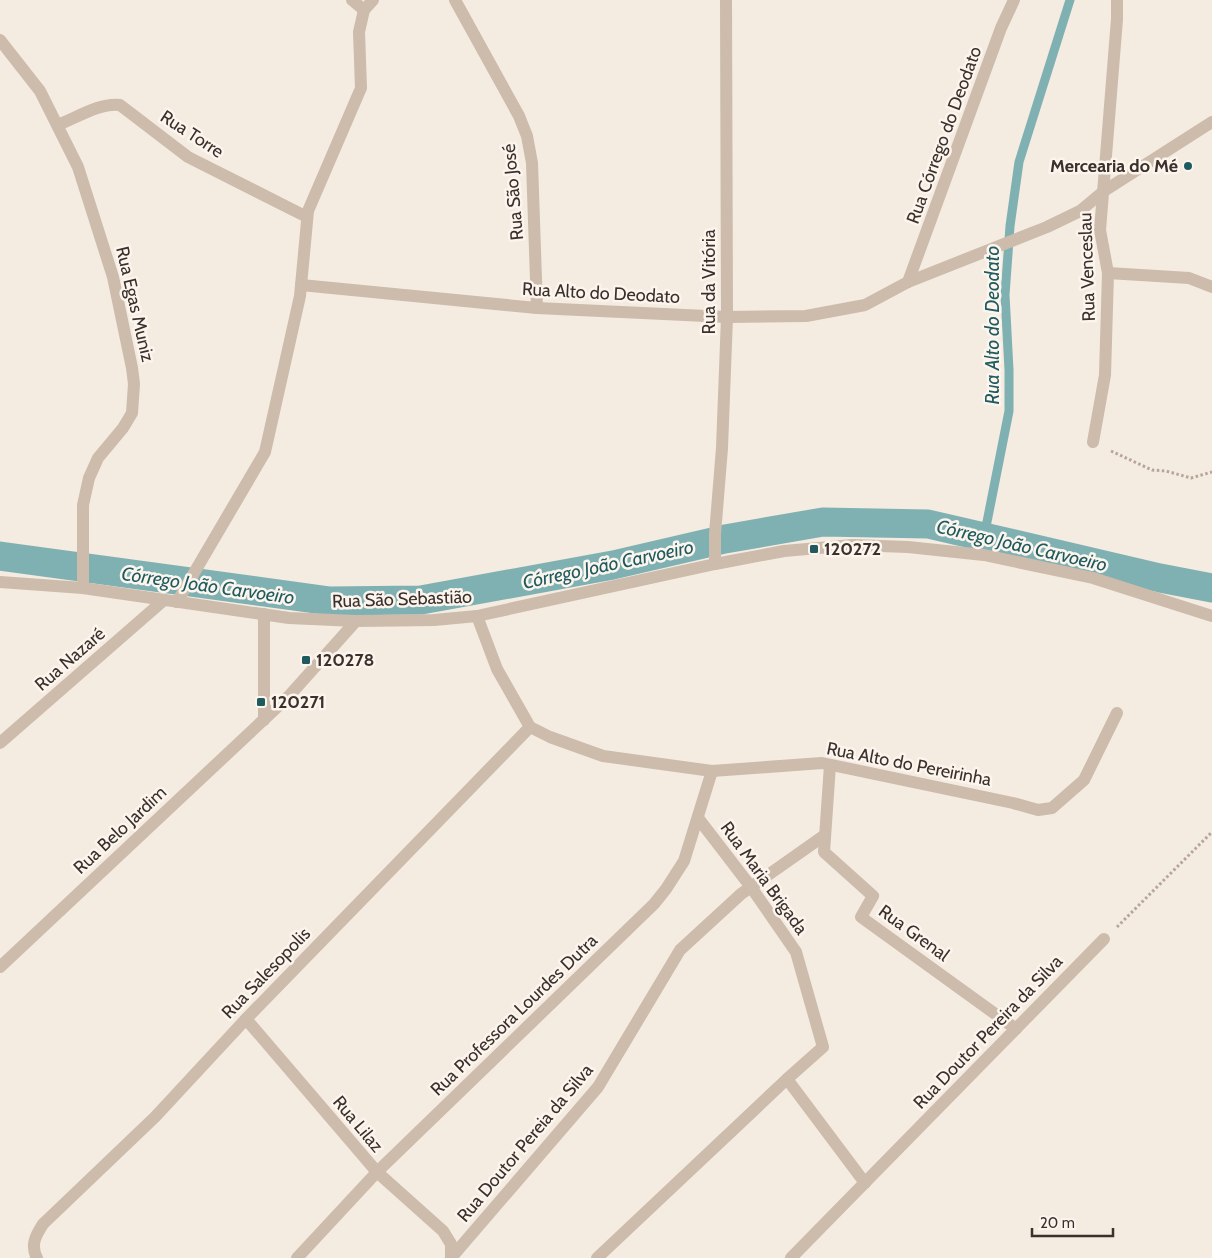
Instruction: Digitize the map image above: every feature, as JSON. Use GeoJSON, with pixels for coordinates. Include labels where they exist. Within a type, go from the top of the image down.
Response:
{"type":"FeatureCollection","features":[{"type":"Feature","properties":{"kind":"street"},"geometry":{"type":"LineString","coordinates":[[352,0],[364,10]]}},
{"type":"Feature","properties":{"kind":"street"},"geometry":{"type":"LineString","coordinates":[[177,602],[265,452],[300,296],[308,211],[361,88],[360,32],[364,10],[374,0]]}},
{"type":"Feature","properties":{"kind":"street","name":"Rua São José"},"geometry":{"type":"LineString","coordinates":[[455,0],[519,116],[527,136],[532,163],[537,308]]}},
{"type":"Feature","properties":{"kind":"street","name":"Rua da Vitória"},"geometry":{"type":"LineString","coordinates":[[715,564],[727,317],[726,0]]}},
{"type":"Feature","properties":{"kind":"street","name":"Rua Córrego do Deodato"},"geometry":{"type":"LineString","coordinates":[[908,282],[1001,28],[1014,0]]}},
{"type":"Feature","properties":{"kind":"street","name":"Rua Venceslau"},"geometry":{"type":"LineString","coordinates":[[1093,442],[1105,375],[1108,273],[1100,230],[1117,0]]}},
{"type":"Feature","properties":{"kind":"street","name":"Rua Egas Muniz"},"geometry":{"type":"LineString","coordinates":[[0,40],[40,91],[78,167],[113,277],[132,368],[134,384],[132,413],[123,428],[98,458],[89,478],[83,505],[84,582]]}},
{"type":"Feature","properties":{"kind":"street","name":"Rua Torre"},"geometry":{"type":"LineString","coordinates":[[58,125],[103,106],[120,105],[188,157],[307,217]]}},
{"type":"Feature","properties":{"kind":"street","name":"Rua Alto do Deodato"},"geometry":{"type":"LineString","coordinates":[[301,285],[537,308],[727,317],[806,316],[857,307],[865,305],[908,282],[1027,236],[1080,211],[1104,191],[1212,122]]}},
{"type":"Feature","properties":{"kind":"street"},"geometry":{"type":"LineString","coordinates":[[1108,273],[1188,278],[1212,287]]}},
{"type":"Feature","properties":{"kind":"street","name":"Rua São Sebastião"},"geometry":{"type":"LineString","coordinates":[[0,582],[84,582],[164,600],[289,618],[356,621],[434,620],[477,616],[715,564],[784,551],[853,544],[908,547],[984,555],[1093,578],[1212,616]]}},
{"type":"Feature","properties":{"kind":"street","name":"Rua Nazaré"},"geometry":{"type":"LineString","coordinates":[[0,743],[164,600]]}},
{"type":"Feature","properties":{"kind":"street"},"geometry":{"type":"LineString","coordinates":[[264,614],[264,720]]}},
{"type":"Feature","properties":{"kind":"street"},"geometry":{"type":"LineString","coordinates":[[477,616],[497,669],[530,727]]}},
{"type":"Feature","properties":{"kind":"street","name":"Rua Belo Jardim"},"geometry":{"type":"LineString","coordinates":[[0,967],[289,696],[356,621]]}},
{"type":"Feature","properties":{"kind":"street","name":"Rua Alto do Pereirinha"},"geometry":{"type":"LineString","coordinates":[[530,727],[550,737],[603,756],[712,770],[822,763],[1013,802],[1038,810],[1052,808],[1084,780],[1118,713]]}},
{"type":"Feature","properties":{"kind":"street","name":"Rua Salesopolis"},"geometry":{"type":"LineString","coordinates":[[36,1252],[34,1237],[43,1224],[155,1117],[246,1019],[530,727]]}},
{"type":"Feature","properties":{"kind":"street","name":"Rua Grenal"},"geometry":{"type":"LineString","coordinates":[[830,765],[824,852],[873,896],[861,917],[1016,1029]]}},
{"type":"Feature","properties":{"kind":"street","name":"Rua Professora Lourdes Dutra"},"geometry":{"type":"LineString","coordinates":[[297,1258],[377,1172],[654,904],[684,861],[712,770]]}},
{"type":"Feature","properties":{"kind":"street","name":"Rua Maria Brigada"},"geometry":{"type":"LineString","coordinates":[[698,818],[751,887],[796,952],[823,1047],[787,1079]]}},
{"type":"Feature","properties":{"kind":"street","name":"Rua Doutor Pereia da Silva"},"geometry":{"type":"LineString","coordinates":[[451,1258],[598,1087],[680,950],[741,894],[825,836]]}},
{"type":"Feature","properties":{"kind":"street","name":"Rua Doutor Pereira da Silva"},"geometry":{"type":"LineString","coordinates":[[791,1258],[1104,939]]}},
{"type":"Feature","properties":{"kind":"street","name":"Rua Lilaz"},"geometry":{"type":"LineString","coordinates":[[246,1019],[377,1172],[443,1231],[451,1244],[451,1258]]}},
{"type":"Feature","properties":{"kind":"street"},"geometry":{"type":"LineString","coordinates":[[596,1258],[787,1079],[864,1183]]}},
{"type":"Feature","properties":{"kind":"path"},"geometry":{"type":"LineString","coordinates":[[1093,442],[1152,470],[1166,470],[1191,478],[1212,472]]}},
{"type":"Feature","properties":{"kind":"path"},"geometry":{"type":"LineString","coordinates":[[1104,939],[1212,832]]}},
{"type":"Feature","properties":{"kind":"waterway","name":"Rua Alto do Deodato"},"geometry":{"type":"LineString","coordinates":[[984,537],[1009,411],[1005,295],[1010,226],[1019,162],[1070,0]]}},
{"type":"Feature","properties":{"kind":"waterway","name":"Córrego João Carvoeiro"},"geometry":{"type":"LineString","coordinates":[[0,556],[330,601],[421,600],[613,565],[725,539],[823,522],[928,524],[1160,578],[1212,588]]}},
{"type":"Feature","properties":{"kind":"place","name":"Mercearia do Mé"},"geometry":{"type":"Point","coordinates":[1188,166]}},
{"type":"Feature","properties":{"kind":"place","name":"120272"},"geometry":{"type":"Point","coordinates":[814,549]}},
{"type":"Feature","properties":{"kind":"place","name":"120278"},"geometry":{"type":"Point","coordinates":[306,660]}},
{"type":"Feature","properties":{"kind":"place","name":"120271"},"geometry":{"type":"Point","coordinates":[261,702]}}]}
